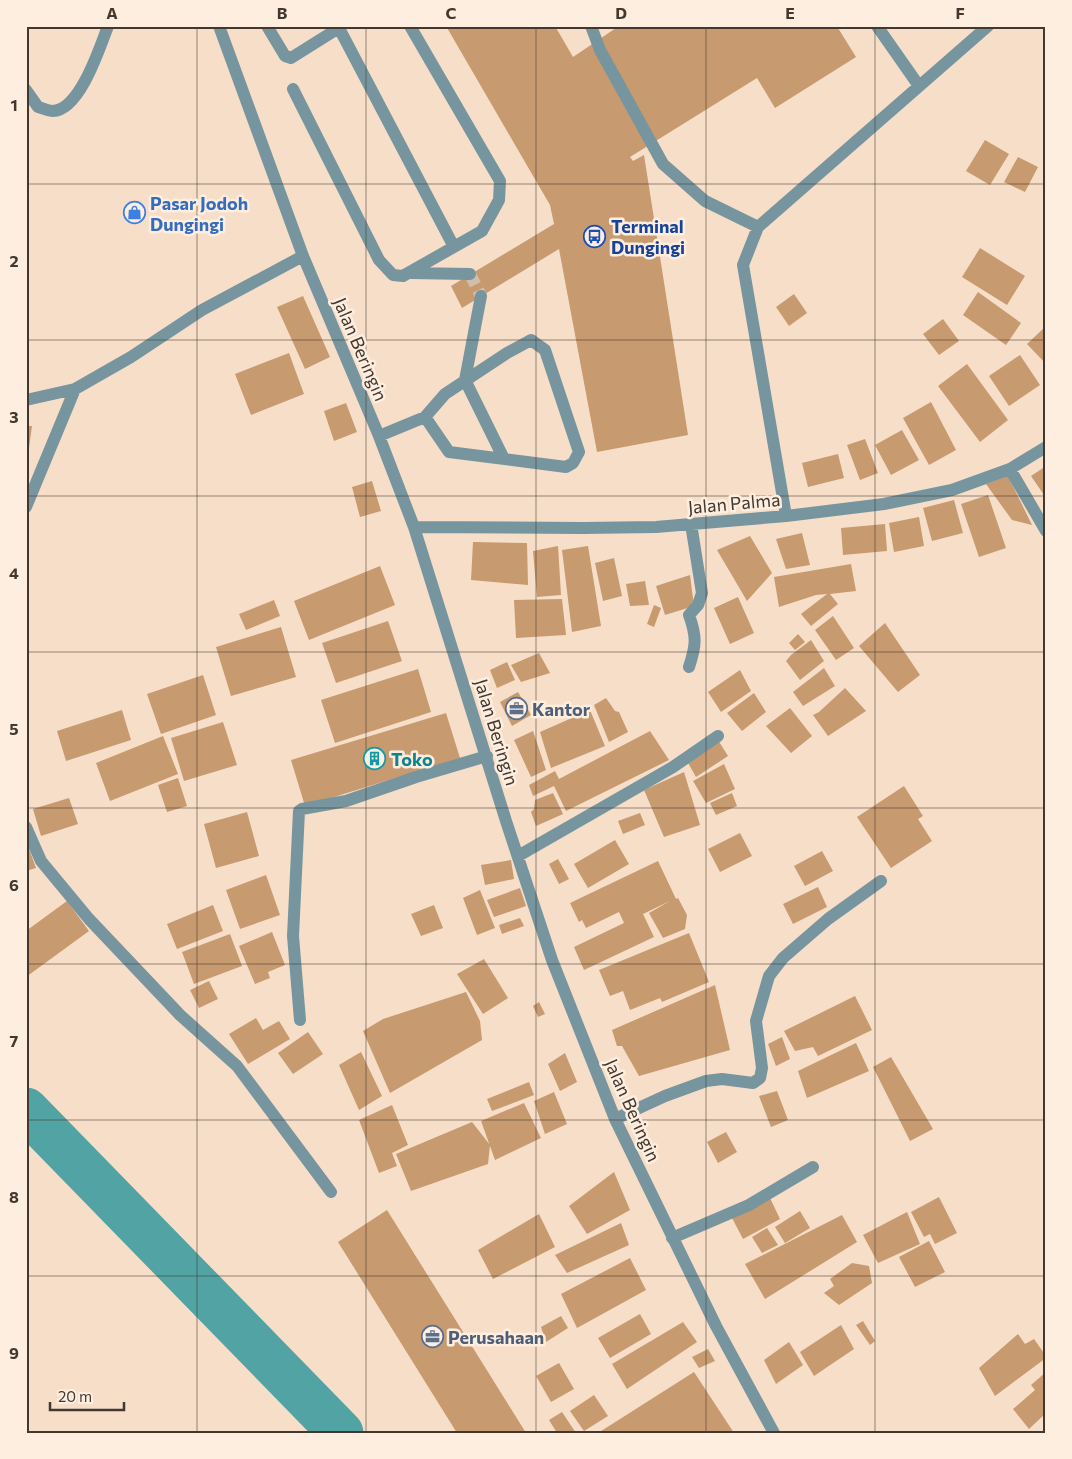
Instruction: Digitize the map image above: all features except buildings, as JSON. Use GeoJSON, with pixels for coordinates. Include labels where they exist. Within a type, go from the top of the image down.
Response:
{"type":"FeatureCollection","features":[{"type":"Feature","properties":{"kind":"street"},"geometry":{"type":"LineString","coordinates":[[26,90],[38,107],[54,111],[65,106],[77,94],[92,71],[108,26]]}},
{"type":"Feature","properties":{"kind":"street"},"geometry":{"type":"LineString","coordinates":[[267,26],[285,56],[292,58],[341,27],[454,247]]}},
{"type":"Feature","properties":{"kind":"street"},"geometry":{"type":"LineString","coordinates":[[293,89],[379,260],[393,275],[403,276],[482,230],[499,200],[500,181],[410,26]]}},
{"type":"Feature","properties":{"kind":"street"},"geometry":{"type":"LineString","coordinates":[[591,26],[600,50],[663,164],[705,201],[758,227]]}},
{"type":"Feature","properties":{"kind":"street"},"geometry":{"type":"LineString","coordinates":[[877,26],[919,86]]}},
{"type":"Feature","properties":{"kind":"street"},"geometry":{"type":"LineString","coordinates":[[786,516],[743,265],[758,227],[988,26]]}},
{"type":"Feature","properties":{"kind":"street","name":"Jalan Beringin"},"geometry":{"type":"LineString","coordinates":[[222,28],[303,256],[379,436],[414,527],[552,960],[615,1119],[716,1326],[774,1433]]}},
{"type":"Feature","properties":{"kind":"street"},"geometry":{"type":"LineString","coordinates":[[26,400],[75,389],[131,357],[202,310],[303,256]]}},
{"type":"Feature","properties":{"kind":"street"},"geometry":{"type":"LineString","coordinates":[[408,273],[470,274]]}},
{"type":"Feature","properties":{"kind":"street"},"geometry":{"type":"LineString","coordinates":[[482,296],[465,380],[504,459]]}},
{"type":"Feature","properties":{"kind":"street"},"geometry":{"type":"LineString","coordinates":[[379,436],[425,417],[445,394],[506,353],[531,340],[546,350],[579,452],[573,463],[566,467],[449,452],[425,417]]}},
{"type":"Feature","properties":{"kind":"street"},"geometry":{"type":"LineString","coordinates":[[26,507],[75,389]]}},
{"type":"Feature","properties":{"kind":"street","name":"Jalan Palma"},"geometry":{"type":"LineString","coordinates":[[414,527],[656,527],[786,516],[894,502],[952,490],[1010,469],[1046,447]]}},
{"type":"Feature","properties":{"kind":"street"},"geometry":{"type":"LineString","coordinates":[[1010,469],[1046,531]]}},
{"type":"Feature","properties":{"kind":"street"},"geometry":{"type":"LineString","coordinates":[[689,667],[695,649],[695,634],[689,614],[698,605],[702,593],[691,524]]}},
{"type":"Feature","properties":{"kind":"street"},"geometry":{"type":"LineString","coordinates":[[518,856],[673,767],[718,736]]}},
{"type":"Feature","properties":{"kind":"street"},"geometry":{"type":"LineString","coordinates":[[300,1020],[292,936],[299,811],[346,801],[416,777],[487,756]]}},
{"type":"Feature","properties":{"kind":"street"},"geometry":{"type":"LineString","coordinates":[[26,827],[41,861],[89,919],[180,1015],[237,1066],[331,1192]]}},
{"type":"Feature","properties":{"kind":"street"},"geometry":{"type":"LineString","coordinates":[[615,1119],[665,1096],[706,1081],[722,1079],[753,1083],[760,1078],[762,1068],[756,1021],[769,976],[783,958],[828,919],[881,881]]}},
{"type":"Feature","properties":{"kind":"street"},"geometry":{"type":"LineString","coordinates":[[672,1238],[749,1205],[814,1167]]}},
{"type":"Feature","properties":{"kind":"waterway"},"geometry":{"type":"LineString","coordinates":[[26,1110],[341,1433]]}},
{"type":"Feature","properties":{"kind":"tunnel"},"geometry":{"type":"LineString","coordinates":[[470,274],[481,296]]}},
{"type":"Feature","properties":{"kind":"place","name":"Pasar Jodoh Dungingi"},"geometry":{"type":"Point","coordinates":[134,213]}},
{"type":"Feature","properties":{"kind":"place","name":"Terminal Dungingi"},"geometry":{"type":"Point","coordinates":[595,236]}},
{"type":"Feature","properties":{"kind":"place","name":"Kantor"},"geometry":{"type":"Point","coordinates":[516,709]}},
{"type":"Feature","properties":{"kind":"place","name":"Toko"},"geometry":{"type":"Point","coordinates":[375,759]}},
{"type":"Feature","properties":{"kind":"place","name":"Perusahaan"},"geometry":{"type":"Point","coordinates":[432,1337]}}]}
